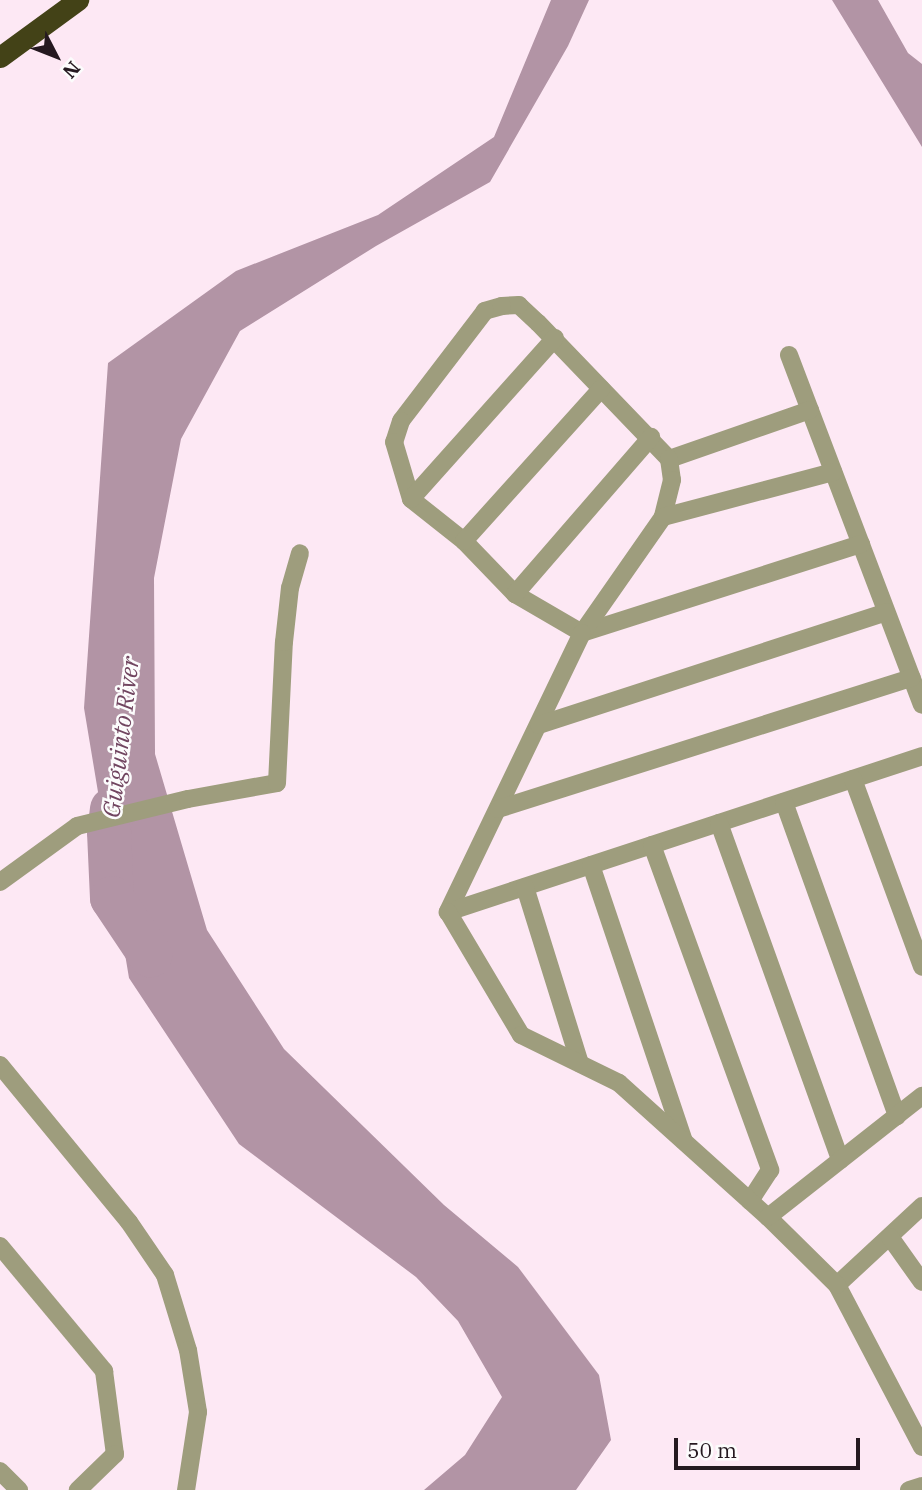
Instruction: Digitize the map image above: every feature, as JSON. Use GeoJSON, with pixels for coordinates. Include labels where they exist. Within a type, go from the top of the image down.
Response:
{"type":"FeatureCollection","features":[{"type":"Feature","properties":{"kind":"highway"},"geometry":{"type":"LineString","coordinates":[[0,57],[78,0]]}},
{"type":"Feature","properties":{"kind":"street"},"geometry":{"type":"LineString","coordinates":[[449,912],[582,632],[663,517],[672,480],[669,458],[651,437],[601,389],[555,338],[519,305],[485,310],[401,421],[394,442],[411,499],[464,541],[515,594],[582,632],[861,544]]}},
{"type":"Feature","properties":{"kind":"street"},"geometry":{"type":"LineString","coordinates":[[411,499],[555,338]]}},
{"type":"Feature","properties":{"kind":"street"},"geometry":{"type":"LineString","coordinates":[[789,355],[922,705]]}},
{"type":"Feature","properties":{"kind":"street"},"geometry":{"type":"LineString","coordinates":[[464,541],[601,389]]}},
{"type":"Feature","properties":{"kind":"street"},"geometry":{"type":"LineString","coordinates":[[669,458],[810,410]]}},
{"type":"Feature","properties":{"kind":"street"},"geometry":{"type":"LineString","coordinates":[[515,594],[651,437]]}},
{"type":"Feature","properties":{"kind":"street"},"geometry":{"type":"LineString","coordinates":[[663,517],[833,472]]}},
{"type":"Feature","properties":{"kind":"street"},"geometry":{"type":"LineString","coordinates":[[0,882],[76,826],[188,799],[277,783],[284,642],[290,588],[300,553]]}},
{"type":"Feature","properties":{"kind":"street"},"geometry":{"type":"LineString","coordinates":[[539,725],[886,612]]}},
{"type":"Feature","properties":{"kind":"street"},"geometry":{"type":"LineString","coordinates":[[498,809],[912,678]]}},
{"type":"Feature","properties":{"kind":"street"},"geometry":{"type":"LineString","coordinates":[[449,912],[922,756]]}},
{"type":"Feature","properties":{"kind":"street"},"geometry":{"type":"LineString","coordinates":[[853,779],[922,967]]}},
{"type":"Feature","properties":{"kind":"street"},"geometry":{"type":"LineString","coordinates":[[784,802],[897,1116]]}},
{"type":"Feature","properties":{"kind":"street"},"geometry":{"type":"LineString","coordinates":[[719,823],[840,1160]]}},
{"type":"Feature","properties":{"kind":"street"},"geometry":{"type":"LineString","coordinates":[[652,845],[770,1170],[750,1201]]}},
{"type":"Feature","properties":{"kind":"street"},"geometry":{"type":"LineString","coordinates":[[591,866],[684,1142]]}},
{"type":"Feature","properties":{"kind":"street"},"geometry":{"type":"LineString","coordinates":[[525,887],[580,1063]]}},
{"type":"Feature","properties":{"kind":"street"},"geometry":{"type":"LineString","coordinates":[[449,912],[521,1035],[620,1083],[768,1217],[837,1285],[922,1447]]}},
{"type":"Feature","properties":{"kind":"street"},"geometry":{"type":"LineString","coordinates":[[0,1065],[128,1222],[166,1275],[188,1350],[198,1412],[186,1490]]}},
{"type":"Feature","properties":{"kind":"street"},"geometry":{"type":"LineString","coordinates":[[768,1217],[922,1096]]}},
{"type":"Feature","properties":{"kind":"street"},"geometry":{"type":"LineString","coordinates":[[837,1285],[922,1206]]}},
{"type":"Feature","properties":{"kind":"street"},"geometry":{"type":"LineString","coordinates":[[890,1237],[922,1282]]}},
{"type":"Feature","properties":{"kind":"street"},"geometry":{"type":"LineString","coordinates":[[0,1246],[104,1370],[114,1454],[78,1490]]}},
{"type":"Feature","properties":{"kind":"street"},"geometry":{"type":"LineString","coordinates":[[0,1471],[19,1490]]}},
{"type":"Feature","properties":{"kind":"street"},"geometry":{"type":"LineString","coordinates":[[909,1490],[922,1486]]}},
{"type":"Feature","properties":{"kind":"water"},"geometry":{"type":"Polygon","coordinates":[[[551,0],[589,0],[568,46],[490,182],[376,246],[240,331],[181,439],[154,578],[155,754],[207,930],[284,1049],[444,1205],[518,1267],[599,1375],[611,1440],[576,1490],[424,1490],[465,1455],[502,1397],[458,1321],[416,1277],[239,1144],[129,978],[84,708],[108,363],[236,271],[378,215],[494,137],[551,0]]]}},
{"type":"Feature","properties":{"kind":"water"},"geometry":{"type":"Polygon","coordinates":[[[832,0],[878,0],[908,53],[922,64],[922,147],[832,0]]]}},
{"type":"Feature","properties":{"kind":"waterway","name":"Guiguinto River"},"geometry":{"type":"LineString","coordinates":[[112,809],[109,832],[112,898],[150,955]]}}]}
